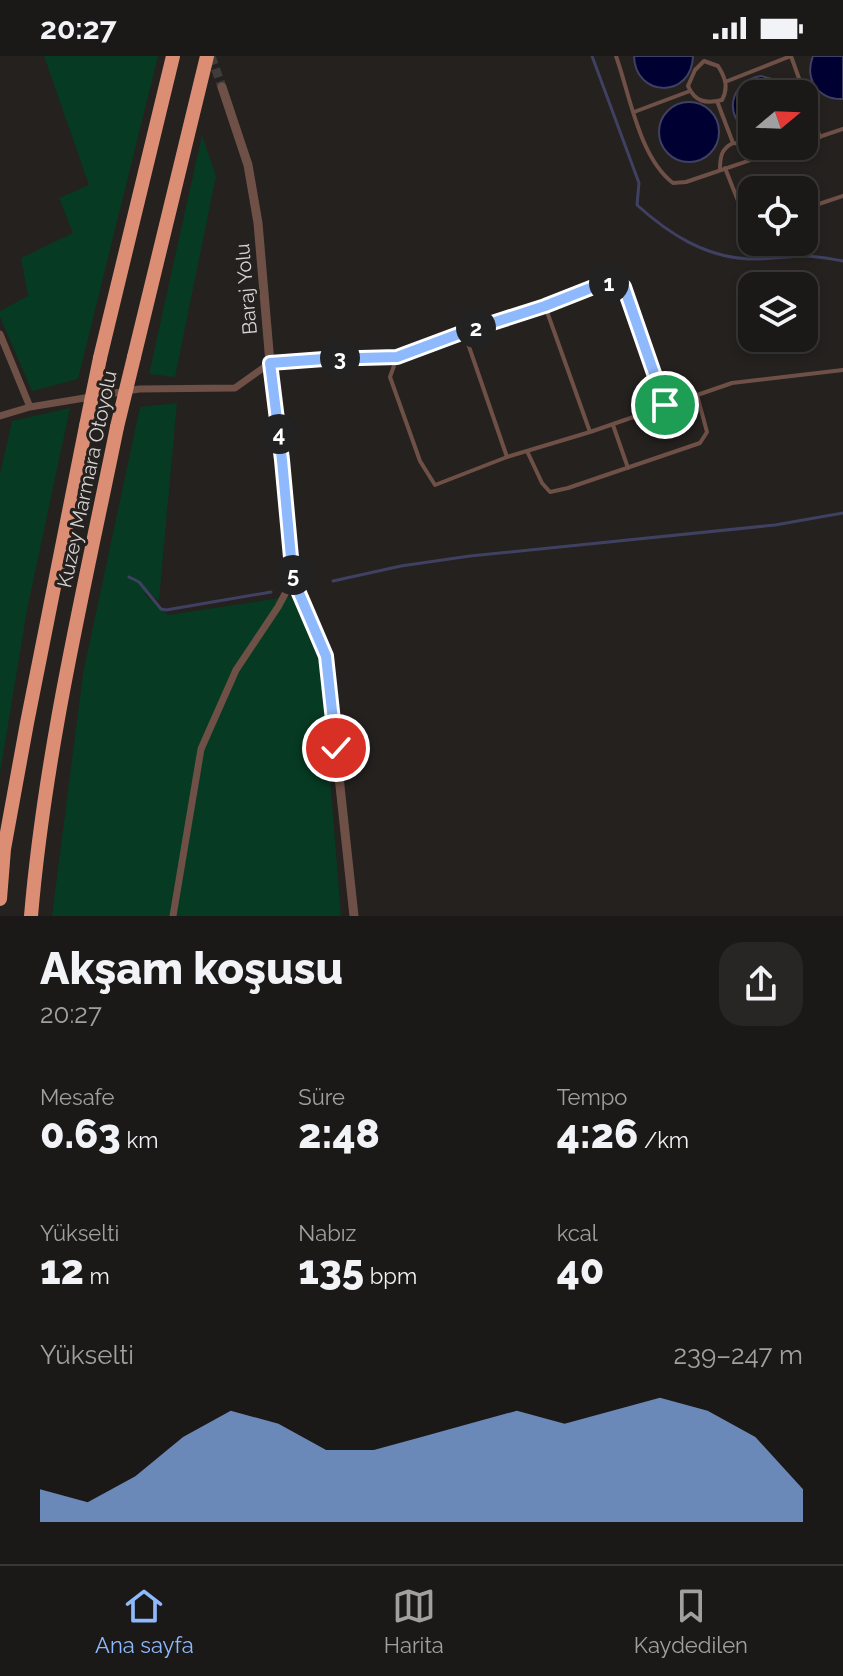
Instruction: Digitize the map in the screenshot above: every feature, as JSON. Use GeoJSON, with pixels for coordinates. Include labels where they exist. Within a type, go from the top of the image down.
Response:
{"type":"FeatureCollection","features":[{"type":"Feature","properties":{"kind":"highway","name":"Kuzey Marmara Otoyolu"},"geometry":{"type":"LineString","coordinates":[[0,899],[4,849],[86,426],[173,56]]}},
{"type":"Feature","properties":{"kind":"highway","name":"Kuzey Marmara Otoyolu"},"geometry":{"type":"LineString","coordinates":[[31,916],[37,849],[52,762],[117,427],[207,56]]}},
{"type":"Feature","properties":{"kind":"street","name":"Baraj Yolu"},"geometry":{"type":"LineString","coordinates":[[222,87],[248,165],[258,223],[293,579],[326,656],[354,916]]}},
{"type":"Feature","properties":{"kind":"street"},"geometry":{"type":"LineString","coordinates":[[0,334],[30,407]]}},
{"type":"Feature","properties":{"kind":"street"},"geometry":{"type":"LineString","coordinates":[[0,416],[30,407],[139,389],[235,388],[270,363]]}},
{"type":"Feature","properties":{"kind":"street"},"geometry":{"type":"LineString","coordinates":[[173,916],[201,749],[236,670],[293,579]]}},
{"type":"Feature","properties":{"kind":"lane"},"geometry":{"type":"LineString","coordinates":[[616,56],[651,157],[661,173],[673,183],[686,182],[750,160]]}},
{"type":"Feature","properties":{"kind":"lane"},"geometry":{"type":"LineString","coordinates":[[725,82],[791,56],[820,137],[843,129]]}},
{"type":"Feature","properties":{"kind":"lane"},"geometry":{"type":"LineString","coordinates":[[703,59],[718,66],[725,82],[726,92],[722,100],[699,100],[690,91],[691,77],[703,59]]}},
{"type":"Feature","properties":{"kind":"lane"},"geometry":{"type":"LineString","coordinates":[[634,112],[690,91]]}},
{"type":"Feature","properties":{"kind":"lane"},"geometry":{"type":"LineString","coordinates":[[717,101],[733,143]]}},
{"type":"Feature","properties":{"kind":"lane"},"geometry":{"type":"LineString","coordinates":[[738,143],[725,147],[721,153],[722,169],[738,204]]}},
{"type":"Feature","properties":{"kind":"lane"},"geometry":{"type":"LineString","coordinates":[[818,204],[843,196]]}},
{"type":"Feature","properties":{"kind":"lane"},"geometry":{"type":"LineString","coordinates":[[270,363],[397,357],[606,282],[624,287],[665,405]]}},
{"type":"Feature","properties":{"kind":"lane"},"geometry":{"type":"LineString","coordinates":[[545,306],[590,432]]}},
{"type":"Feature","properties":{"kind":"lane"},"geometry":{"type":"LineString","coordinates":[[464,332],[507,457]]}},
{"type":"Feature","properties":{"kind":"lane"},"geometry":{"type":"LineString","coordinates":[[397,357],[390,377],[420,461],[435,485],[507,457],[732,383],[843,370]]}},
{"type":"Feature","properties":{"kind":"lane"},"geometry":{"type":"LineString","coordinates":[[527,451],[542,483],[550,492],[628,468],[700,443],[707,432],[697,395]]}},
{"type":"Feature","properties":{"kind":"lane"},"geometry":{"type":"LineString","coordinates":[[613,424],[628,468]]}},
{"type":"Feature","properties":{"kind":"green space"},"geometry":{"type":"Polygon","coordinates":[[[44,56],[158,56],[78,379],[32,391],[0,311],[28,296],[21,258],[73,233],[59,198],[89,185],[44,56]]]}},
{"type":"Feature","properties":{"kind":"green space"},"geometry":{"type":"Polygon","coordinates":[[[202,135],[216,176],[175,377],[149,374],[202,135]]]}},
{"type":"Feature","properties":{"kind":"green space"},"geometry":{"type":"Polygon","coordinates":[[[177,403],[159,600],[142,592],[168,615],[294,596],[321,664],[341,916],[52,916],[83,674],[140,407],[177,403]]]}},
{"type":"Feature","properties":{"kind":"green space"},"geometry":{"type":"Polygon","coordinates":[[[70,408],[27,610],[0,773],[0,474],[12,421],[70,408]]]}},
{"type":"Feature","properties":{"kind":"shaded area"},"geometry":{"type":"Polygon","coordinates":[[[634,56],[693,56],[684,80],[664,88],[644,80],[637,70],[634,56]]]}},
{"type":"Feature","properties":{"kind":"shaded area"},"geometry":{"type":"Polygon","coordinates":[[[813,56],[843,56],[843,99],[820,92],[818,80],[812,80],[813,56]]]}},
{"type":"Feature","properties":{"kind":"shaded area"},"geometry":{"type":"Polygon","coordinates":[[[761,76],[775,80],[749,80],[761,76]]]}},
{"type":"Feature","properties":{"kind":"shaded area"},"geometry":{"type":"Polygon","coordinates":[[[738,90],[738,122],[733,110],[738,90]]]}},
{"type":"Feature","properties":{"kind":"shaded area"},"geometry":{"type":"Polygon","coordinates":[[[689,102],[700,104],[710,111],[717,121],[717,143],[710,153],[700,160],[689,162],[678,160],[668,153],[661,143],[659,132],[661,121],[668,111],[678,104],[689,102]]]}},
{"type":"Feature","properties":{"kind":"waterway"},"geometry":{"type":"LineString","coordinates":[[592,56],[639,183],[637,205],[649,216],[688,242],[717,254],[749,259],[805,256],[843,261]]}},
{"type":"Feature","properties":{"kind":"waterway"},"geometry":{"type":"LineString","coordinates":[[333,581],[401,566],[470,556],[775,525],[843,513]]}},
{"type":"Feature","properties":{"kind":"waterway"},"geometry":{"type":"LineString","coordinates":[[129,577],[139,582],[161,609],[166,610],[271,592]]}},
{"type":"Feature","properties":{"kind":"tunnel"},"geometry":{"type":"LineString","coordinates":[[211,56],[222,87]]}},
{"type":"Feature","properties":{"kind":"route"},"geometry":{"type":"LineString","coordinates":[[336,748],[326,656],[293,579],[270,363],[397,357],[606,282],[624,287],[665,405]]}}]}
